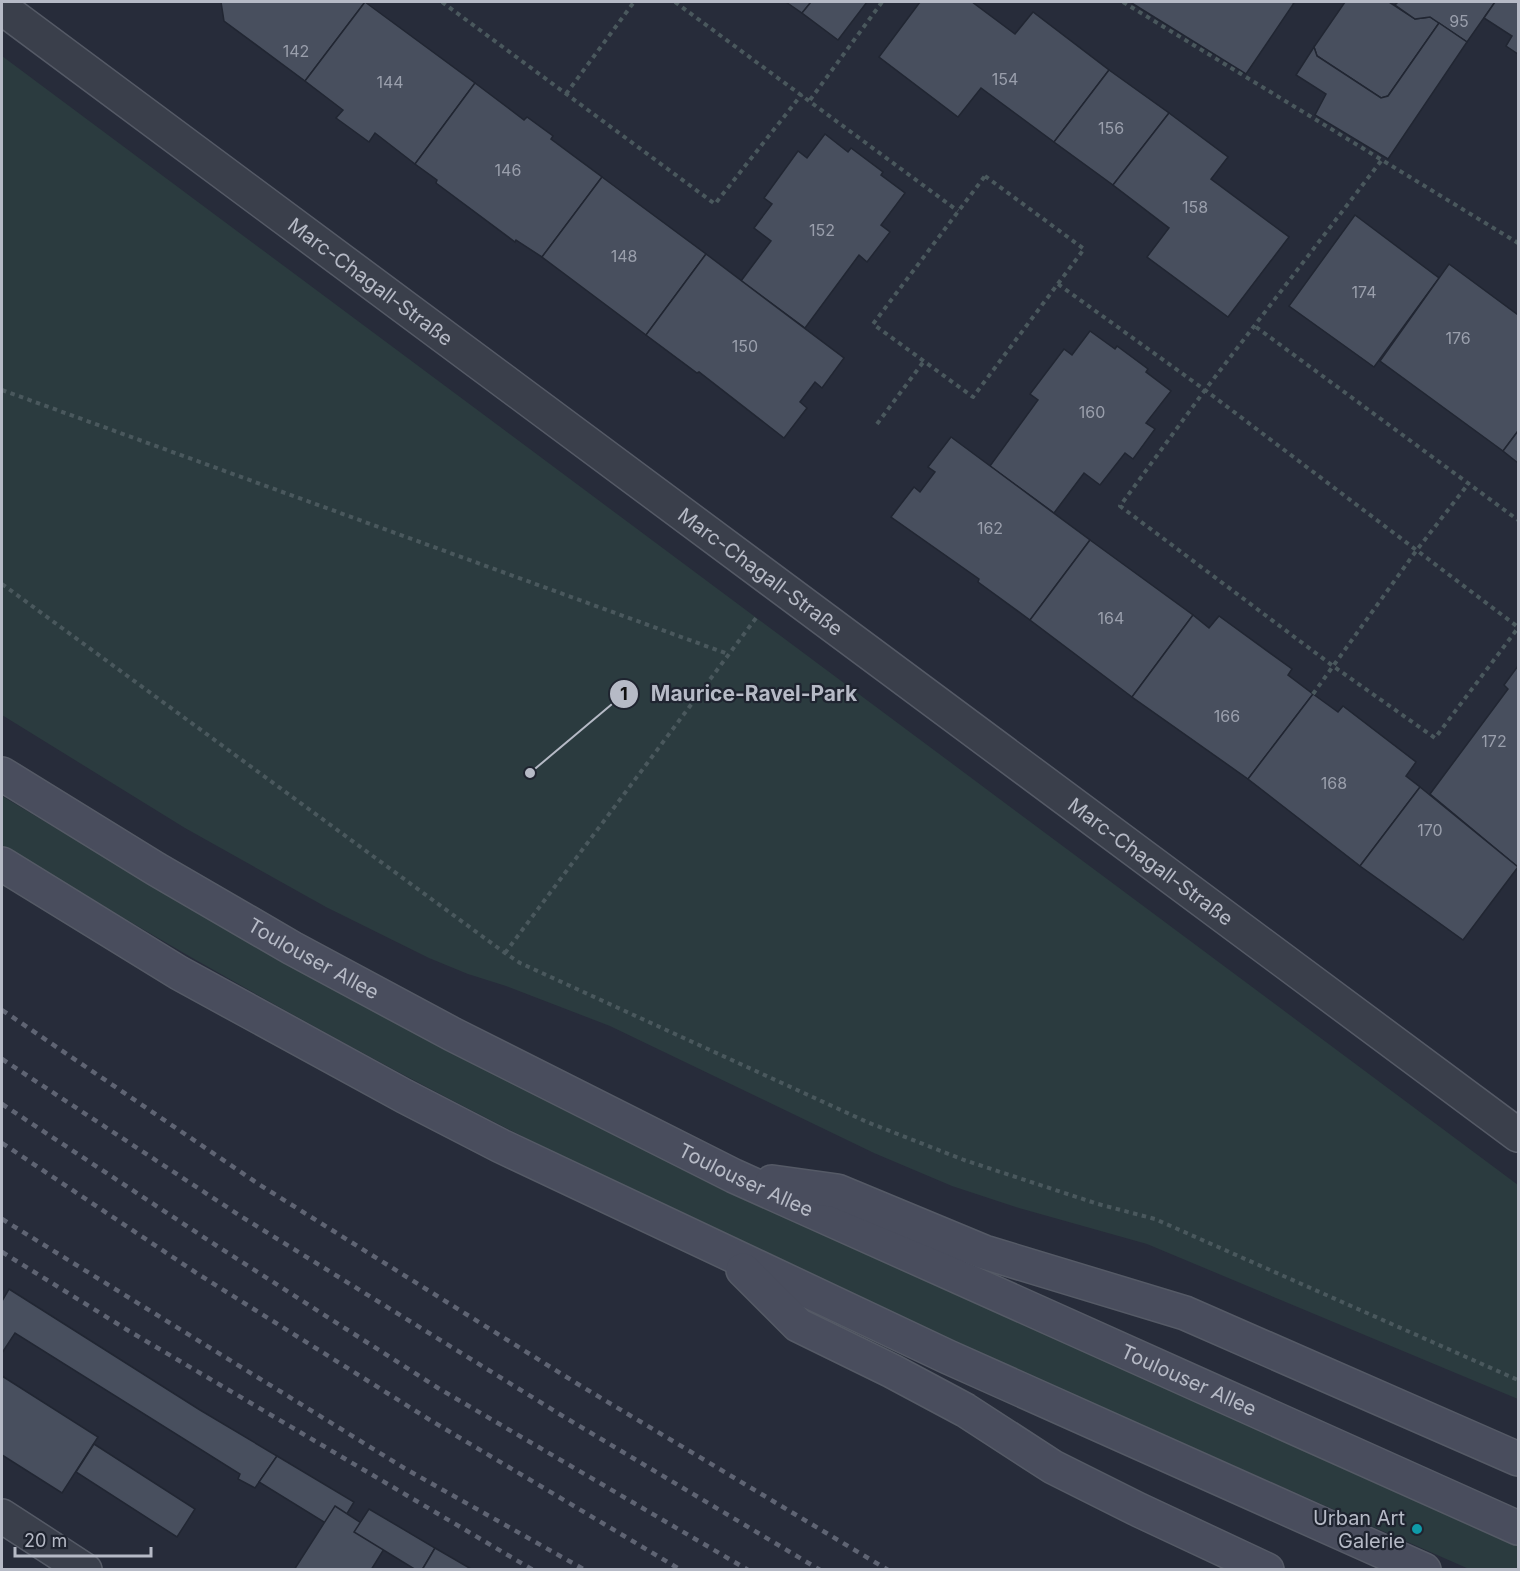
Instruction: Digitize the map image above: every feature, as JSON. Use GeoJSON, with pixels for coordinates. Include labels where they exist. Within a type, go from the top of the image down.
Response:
{"type":"FeatureCollection","features":[{"type":"Feature","properties":{"kind":"main road","name":"Toulouser Allee"},"geometry":{"type":"LineString","coordinates":[[2,774],[156,869],[292,948],[452,1034],[734,1176],[1518,1528]]}},
{"type":"Feature","properties":{"kind":"main road"},"geometry":{"type":"LineString","coordinates":[[2,864],[179,973],[404,1096],[501,1146],[948,1358],[1424,1569]]}},
{"type":"Feature","properties":{"kind":"main road"},"geometry":{"type":"LineString","coordinates":[[734,1176],[837,1191],[984,1252],[1185,1313],[1518,1459]]}},
{"type":"Feature","properties":{"kind":"main road"},"geometry":{"type":"LineString","coordinates":[[726,1254],[798,1325],[965,1410],[1053,1467],[1139,1510],[1267,1569]]}},
{"type":"Feature","properties":{"kind":"street","name":"Marc-Chagall-Straße"},"geometry":{"type":"LineString","coordinates":[[2,8],[1518,1135]]}},
{"type":"Feature","properties":{"kind":"street"},"geometry":{"type":"LineString","coordinates":[[2,1516],[85,1569]]}},
{"type":"Feature","properties":{"kind":"path"},"geometry":{"type":"LineString","coordinates":[[441,2],[715,204],[802,94]]}},
{"type":"Feature","properties":{"kind":"path"},"geometry":{"type":"LineString","coordinates":[[566,94],[634,2]]}},
{"type":"Feature","properties":{"kind":"path"},"geometry":{"type":"LineString","coordinates":[[675,2],[958,211]]}},
{"type":"Feature","properties":{"kind":"path"},"geometry":{"type":"LineString","coordinates":[[810,100],[882,2]]}},
{"type":"Feature","properties":{"kind":"path"},"geometry":{"type":"LineString","coordinates":[[1123,2],[1518,243]]}},
{"type":"Feature","properties":{"kind":"path"},"geometry":{"type":"LineString","coordinates":[[1058,284],[1205,390],[1518,628],[1435,738],[1333,666],[1120,506],[1205,390],[1381,161]]}},
{"type":"Feature","properties":{"kind":"path"},"geometry":{"type":"LineString","coordinates":[[985,176],[1084,249],[973,397],[873,324],[958,211],[985,176]]}},
{"type":"Feature","properties":{"kind":"path"},"geometry":{"type":"LineString","coordinates":[[1256,326],[1518,520]]}},
{"type":"Feature","properties":{"kind":"path"},"geometry":{"type":"LineString","coordinates":[[877,424],[924,361]]}},
{"type":"Feature","properties":{"kind":"path"},"geometry":{"type":"LineString","coordinates":[[2,390],[728,654],[505,953]]}},
{"type":"Feature","properties":{"kind":"path"},"geometry":{"type":"LineString","coordinates":[[1313,694],[1416,551],[1469,483]]}},
{"type":"Feature","properties":{"kind":"path"},"geometry":{"type":"LineString","coordinates":[[2,584],[520,963],[867,1122],[964,1160],[1098,1204],[1155,1219],[1518,1380]]}},
{"type":"Feature","properties":{"kind":"shaded area"},"geometry":{"type":"Polygon","coordinates":[[[2,56],[1518,1185],[1518,1399],[1147,1244],[1019,1208],[952,1186],[874,1153],[610,1026],[429,958],[326,907],[185,828],[2,715],[2,56]]]}},
{"type":"Feature","properties":{"kind":"shaded area"},"geometry":{"type":"Polygon","coordinates":[[[2,796],[207,918],[395,1022],[646,1151],[768,1209],[1518,1545],[1518,1569],[1469,1569],[862,1299],[504,1127],[250,991],[2,845],[2,796]]]}},
{"type":"Feature","properties":{"kind":"building"},"geometry":{"type":"Polygon","coordinates":[[[221,2],[365,2],[305,81],[224,21],[221,2]]]}},
{"type":"Feature","properties":{"kind":"building"},"geometry":{"type":"Polygon","coordinates":[[[365,2],[475,83],[415,164],[375,133],[369,142],[336,118],[343,110],[305,81],[365,2]]]}},
{"type":"Feature","properties":{"kind":"building"},"geometry":{"type":"Polygon","coordinates":[[[786,2],[811,2],[802,13],[786,2]]]}},
{"type":"Feature","properties":{"kind":"building"},"geometry":{"type":"Polygon","coordinates":[[[811,2],[867,2],[838,40],[802,13],[811,2]]]}},
{"type":"Feature","properties":{"kind":"building"},"geometry":{"type":"Polygon","coordinates":[[[920,2],[972,2],[1015,34],[1033,12],[1109,70],[1054,142],[981,88],[958,117],[879,57],[920,2]]]}},
{"type":"Feature","properties":{"kind":"building"},"geometry":{"type":"Polygon","coordinates":[[[1130,2],[1291,2],[1294,3],[1246,74],[1130,2]]]}},
{"type":"Feature","properties":{"kind":"building"},"geometry":{"type":"Polygon","coordinates":[[[1345,2],[1389,2],[1415,19],[1430,17],[1439,23],[1388,96],[1381,98],[1317,56],[1314,47],[1345,2]]]}},
{"type":"Feature","properties":{"kind":"building"},"geometry":{"type":"Polygon","coordinates":[[[1398,2],[1495,2],[1467,42],[1430,17],[1415,19],[1395,5],[1398,2]]]}},
{"type":"Feature","properties":{"kind":"building"},"geometry":{"type":"Polygon","coordinates":[[[1495,2],[1518,2],[1518,54],[1506,46],[1512,36],[1484,18],[1495,2]]]}},
{"type":"Feature","properties":{"kind":"building"},"geometry":{"type":"Polygon","coordinates":[[[1439,23],[1467,42],[1388,159],[1315,115],[1326,94],[1296,75],[1314,47],[1317,56],[1381,98],[1388,96],[1439,23]]]}},
{"type":"Feature","properties":{"kind":"building"},"geometry":{"type":"Polygon","coordinates":[[[1109,70],[1169,113],[1113,185],[1054,142],[1109,70]]]}},
{"type":"Feature","properties":{"kind":"building"},"geometry":{"type":"Polygon","coordinates":[[[475,83],[524,120],[527,117],[553,136],[551,139],[602,177],[542,257],[516,240],[515,242],[436,183],[437,180],[415,164],[475,83]]]}},
{"type":"Feature","properties":{"kind":"building"},"geometry":{"type":"Polygon","coordinates":[[[1169,113],[1228,157],[1211,179],[1289,237],[1228,317],[1147,257],[1169,228],[1113,185],[1169,113]]]}},
{"type":"Feature","properties":{"kind":"building"},"geometry":{"type":"Polygon","coordinates":[[[825,134],[848,152],[851,148],[883,172],[881,175],[905,193],[881,225],[890,232],[867,262],[859,255],[805,328],[741,281],[771,241],[754,228],[772,204],[764,198],[798,151],[807,158],[825,134]]]}},
{"type":"Feature","properties":{"kind":"building"},"geometry":{"type":"Polygon","coordinates":[[[602,177],[706,254],[646,335],[542,257],[602,177]]]}},
{"type":"Feature","properties":{"kind":"building"},"geometry":{"type":"Polygon","coordinates":[[[1355,215],[1439,278],[1374,367],[1289,306],[1355,215]]]}},
{"type":"Feature","properties":{"kind":"building"},"geometry":{"type":"Polygon","coordinates":[[[706,254],[844,358],[822,388],[815,382],[800,402],[807,408],[784,438],[699,372],[697,373],[646,335],[706,254]]]}},
{"type":"Feature","properties":{"kind":"building"},"geometry":{"type":"Polygon","coordinates":[[[1449,264],[1518,315],[1518,431],[1503,451],[1380,361],[1449,264]]]}},
{"type":"Feature","properties":{"kind":"building"},"geometry":{"type":"Polygon","coordinates":[[[1090,331],[1115,349],[1117,346],[1148,369],[1146,372],[1171,391],[1146,423],[1155,429],[1133,459],[1125,453],[1100,485],[1084,473],[1054,513],[990,466],[1038,400],[1030,394],[1064,349],[1072,355],[1090,331]]]}},
{"type":"Feature","properties":{"kind":"building"},"geometry":{"type":"Polygon","coordinates":[[[1518,431],[1518,463],[1503,451],[1518,431]]]}},
{"type":"Feature","properties":{"kind":"building"},"geometry":{"type":"Polygon","coordinates":[[[951,437],[1090,540],[1030,620],[978,582],[979,579],[891,517],[914,487],[920,492],[935,472],[928,467],[951,437]]]}},
{"type":"Feature","properties":{"kind":"building"},"geometry":{"type":"Polygon","coordinates":[[[1090,540],[1193,615],[1132,697],[1030,620],[1090,540]]]}},
{"type":"Feature","properties":{"kind":"building"},"geometry":{"type":"Polygon","coordinates":[[[1193,615],[1209,628],[1219,616],[1292,669],[1288,675],[1313,694],[1248,779],[1132,697],[1193,615]]]}},
{"type":"Feature","properties":{"kind":"building"},"geometry":{"type":"Polygon","coordinates":[[[1518,666],[1518,867],[1430,794],[1508,689],[1504,685],[1518,666]]]}},
{"type":"Feature","properties":{"kind":"building"},"geometry":{"type":"Polygon","coordinates":[[[1313,694],[1338,712],[1343,706],[1416,762],[1406,776],[1420,787],[1360,866],[1248,779],[1313,694]]]}},
{"type":"Feature","properties":{"kind":"building"},"geometry":{"type":"Polygon","coordinates":[[[1420,787],[1518,867],[1463,940],[1360,866],[1420,787]]]}},
{"type":"Feature","properties":{"kind":"building"},"geometry":{"type":"Polygon","coordinates":[[[9,1289],[277,1456],[255,1488],[238,1479],[240,1474],[15,1333],[2,1353],[2,1301],[9,1289]]]}},
{"type":"Feature","properties":{"kind":"building"},"geometry":{"type":"Polygon","coordinates":[[[2,1376],[98,1437],[62,1493],[2,1455],[2,1376]]]}},
{"type":"Feature","properties":{"kind":"building"},"geometry":{"type":"Polygon","coordinates":[[[94,1444],[195,1509],[177,1537],[76,1472],[94,1444]]]}},
{"type":"Feature","properties":{"kind":"building"},"geometry":{"type":"Polygon","coordinates":[[[277,1456],[354,1502],[337,1530],[259,1482],[277,1456]]]}},
{"type":"Feature","properties":{"kind":"building"},"geometry":{"type":"Polygon","coordinates":[[[335,1506],[389,1541],[371,1570],[294,1570],[335,1506]]]}},
{"type":"Feature","properties":{"kind":"building"},"geometry":{"type":"Polygon","coordinates":[[[369,1509],[435,1548],[422,1570],[416,1570],[354,1532],[369,1509]]]}},
{"type":"Feature","properties":{"kind":"building"},"geometry":{"type":"Polygon","coordinates":[[[435,1548],[473,1570],[422,1570],[435,1548]]]}},
{"type":"Feature","properties":{"kind":"railway"},"geometry":{"type":"LineString","coordinates":[[2,1010],[260,1185],[576,1383],[888,1570]]}},
{"type":"Feature","properties":{"kind":"railway"},"geometry":{"type":"LineString","coordinates":[[2,1059],[242,1217],[561,1415],[820,1570]]}},
{"type":"Feature","properties":{"kind":"railway"},"geometry":{"type":"LineString","coordinates":[[2,1104],[438,1388],[748,1570]]}},
{"type":"Feature","properties":{"kind":"railway"},"geometry":{"type":"LineString","coordinates":[[2,1143],[198,1274],[430,1420],[681,1570]]}},
{"type":"Feature","properties":{"kind":"railway"},"geometry":{"type":"LineString","coordinates":[[2,1219],[404,1468],[585,1570]]}},
{"type":"Feature","properties":{"kind":"railway"},"geometry":{"type":"LineString","coordinates":[[2,1252],[129,1331],[533,1570]]}},
{"type":"Feature","properties":{"kind":"place","name":"Maurice-Ravel-Park"},"geometry":{"type":"Point","coordinates":[530,773]}},
{"type":"Feature","properties":{"kind":"place","name":"Urban Art Galerie"},"geometry":{"type":"Point","coordinates":[1417,1529]}}]}
